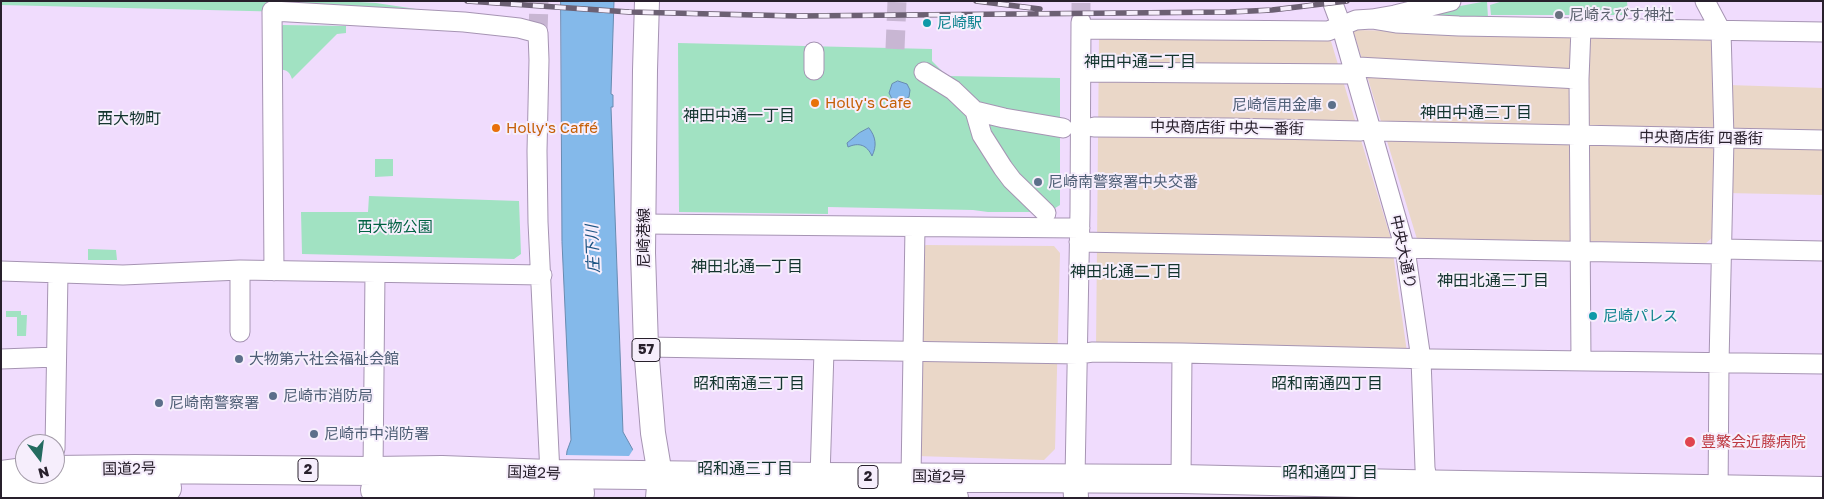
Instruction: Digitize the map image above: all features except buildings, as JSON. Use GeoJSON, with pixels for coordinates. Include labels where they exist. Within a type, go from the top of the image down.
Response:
{"type":"FeatureCollection","features":[{"type":"Feature","properties":{"kind":"highway","name":"国道2号"},"geometry":{"type":"LineString","coordinates":[[1,496],[135,485],[373,471],[442,470],[659,489],[911,491],[1044,479],[1075,488],[1181,479],[1433,491],[1718,493],[1823,491]]}},
{"type":"Feature","properties":{"kind":"highway","name":"国道2号"},"geometry":{"type":"LineString","coordinates":[[65,472],[135,485],[206,487],[558,480]]}},
{"type":"Feature","properties":{"kind":"highway"},"geometry":{"type":"LineString","coordinates":[[1,474],[15,473]]}},
{"type":"Feature","properties":{"kind":"highway","name":"国道2号"},"geometry":{"type":"LineString","coordinates":[[659,489],[820,477],[954,498]]}},
{"type":"Feature","properties":{"kind":"main road","name":"尼崎港線"},"geometry":{"type":"LineString","coordinates":[[647,1],[644,224],[646,347],[659,489]]}},
{"type":"Feature","properties":{"kind":"street","name":"中央大通り"},"geometry":{"type":"LineString","coordinates":[[1332,1],[1341,25],[1405,249],[1421,359],[1425,468],[1433,491]]}},
{"type":"Feature","properties":{"kind":"street"},"geometry":{"type":"LineString","coordinates":[[1075,488],[1082,72],[1081,25],[1328,31],[1356,20],[1372,19],[1451,1]]}},
{"type":"Feature","properties":{"kind":"street"},"geometry":{"type":"LineString","coordinates":[[1705,1],[1721,31],[1724,138],[1718,363],[1718,493]]}},
{"type":"Feature","properties":{"kind":"street"},"geometry":{"type":"LineString","coordinates":[[274,271],[272,11],[464,22],[519,28],[538,33],[538,222],[558,480]]}},
{"type":"Feature","properties":{"kind":"street"},"geometry":{"type":"LineString","coordinates":[[1372,19],[1396,23],[1823,32]]}},
{"type":"Feature","properties":{"kind":"street"},"geometry":{"type":"LineString","coordinates":[[1581,28],[1579,79],[1581,361]]}},
{"type":"Feature","properties":{"kind":"street"},"geometry":{"type":"LineString","coordinates":[[1082,72],[1353,71],[1358,67],[1579,79]]}},
{"type":"Feature","properties":{"kind":"street"},"geometry":{"type":"LineString","coordinates":[[924,72],[953,90],[975,111],[982,135],[1003,168],[1012,180],[1046,214]]}},
{"type":"Feature","properties":{"kind":"street"},"geometry":{"type":"LineString","coordinates":[[975,111],[1063,128]]}},
{"type":"Feature","properties":{"kind":"street","name":"中央商店街 中央一番街"},"geometry":{"type":"LineString","coordinates":[[1094,127],[1580,136]]}},
{"type":"Feature","properties":{"kind":"street","name":"中央商店街 四番街"},"geometry":{"type":"LineString","coordinates":[[1580,136],[1823,140]]}},
{"type":"Feature","properties":{"kind":"street"},"geometry":{"type":"LineString","coordinates":[[644,224],[915,228],[1405,249],[1581,252],[1823,251]]}},
{"type":"Feature","properties":{"kind":"street"},"geometry":{"type":"LineString","coordinates":[[911,491],[915,228]]}},
{"type":"Feature","properties":{"kind":"street"},"geometry":{"type":"LineString","coordinates":[[1,271],[123,275],[240,270],[542,275]]}},
{"type":"Feature","properties":{"kind":"street"},"geometry":{"type":"LineString","coordinates":[[240,270],[240,332]]}},
{"type":"Feature","properties":{"kind":"street"},"geometry":{"type":"LineString","coordinates":[[55,434],[58,273]]}},
{"type":"Feature","properties":{"kind":"street"},"geometry":{"type":"LineString","coordinates":[[373,471],[376,273]]}},
{"type":"Feature","properties":{"kind":"street"},"geometry":{"type":"LineString","coordinates":[[646,347],[1078,354],[1093,352],[1182,353],[1421,359],[1823,364]]}},
{"type":"Feature","properties":{"kind":"street"},"geometry":{"type":"LineString","coordinates":[[820,477],[824,351]]}},
{"type":"Feature","properties":{"kind":"street"},"geometry":{"type":"LineString","coordinates":[[1181,479],[1182,353]]}},
{"type":"Feature","properties":{"kind":"street"},"geometry":{"type":"LineString","coordinates":[[1,359],[56,357]]}},
{"type":"Feature","properties":{"kind":"shaded area"},"geometry":{"type":"Polygon","coordinates":[[[1353,30],[1708,36],[1715,42],[1712,238],[1706,243],[1417,239],[1353,30]]]}},
{"type":"Feature","properties":{"kind":"shaded area"},"geometry":{"type":"Polygon","coordinates":[[[1099,37],[1330,38],[1391,239],[1407,352],[1096,348],[1099,37]]]}},
{"type":"Feature","properties":{"kind":"shaded area"},"geometry":{"type":"Polygon","coordinates":[[[1728,85],[1823,88],[1823,195],[1726,193],[1728,85]]]}},
{"type":"Feature","properties":{"kind":"shaded area"},"geometry":{"type":"Polygon","coordinates":[[[926,245],[1054,246],[1060,253],[1055,449],[1044,460],[917,456],[919,249],[926,245]]]}},
{"type":"Feature","properties":{"kind":"green space"},"geometry":{"type":"Polygon","coordinates":[[[1,1],[341,1],[376,3],[416,9],[415,15],[1,5],[1,1]]]}},
{"type":"Feature","properties":{"kind":"green space"},"geometry":{"type":"Polygon","coordinates":[[[1487,1],[1488,18],[1417,19],[1417,14],[1487,1]]]}},
{"type":"Feature","properties":{"kind":"green space"},"geometry":{"type":"Polygon","coordinates":[[[1503,1],[1627,1],[1628,15],[1491,15],[1490,5],[1503,1]]]}},
{"type":"Feature","properties":{"kind":"green space"},"geometry":{"type":"Polygon","coordinates":[[[283,25],[346,26],[346,33],[337,34],[292,79],[287,71],[277,69],[276,30],[283,25]]]}},
{"type":"Feature","properties":{"kind":"green space"},"geometry":{"type":"Polygon","coordinates":[[[678,43],[932,49],[932,61],[947,76],[1060,78],[1060,205],[1052,210],[1043,212],[828,207],[828,214],[679,212],[678,43]]]}},
{"type":"Feature","properties":{"kind":"green space"},"geometry":{"type":"Polygon","coordinates":[[[375,159],[393,159],[393,176],[375,177],[375,159]]]}},
{"type":"Feature","properties":{"kind":"green space","name":"西大物公園"},"geometry":{"type":"Polygon","coordinates":[[[369,196],[519,201],[521,254],[514,259],[302,254],[301,212],[368,212],[369,196]]]}},
{"type":"Feature","properties":{"kind":"green space"},"geometry":{"type":"Polygon","coordinates":[[[88,249],[116,250],[117,260],[88,260],[88,249]]]}},
{"type":"Feature","properties":{"kind":"green space"},"geometry":{"type":"Polygon","coordinates":[[[6,311],[21,311],[21,315],[27,315],[26,336],[17,336],[17,317],[6,317],[6,311]]]}},
{"type":"Feature","properties":{"kind":"water","name":"庄下川"},"geometry":{"type":"Polygon","coordinates":[[[561,1],[614,1],[611,94],[613,95],[613,107],[611,107],[623,432],[633,450],[628,498],[562,498],[567,451],[571,440],[562,242],[561,1]]]}},
{"type":"Feature","properties":{"kind":"water"},"geometry":{"type":"Polygon","coordinates":[[[898,81],[907,84],[910,90],[909,97],[901,102],[892,99],[889,93],[892,84],[898,81]]]}},
{"type":"Feature","properties":{"kind":"water"},"geometry":{"type":"Polygon","coordinates":[[[869,128],[875,142],[872,156],[865,147],[856,145],[848,147],[847,143],[859,133],[869,128]]]}},
{"type":"Feature","properties":{"kind":"pier"},"geometry":{"type":"Polygon","coordinates":[[[634,448],[630,498],[560,498],[564,455],[629,456],[634,448]]]}},
{"type":"Feature","properties":{"kind":"tunnel"},"geometry":{"type":"LineString","coordinates":[[538,33],[539,1]]}},
{"type":"Feature","properties":{"kind":"tunnel"},"geometry":{"type":"LineString","coordinates":[[895,49],[897,1]]}},
{"type":"Feature","properties":{"kind":"tunnel"},"geometry":{"type":"LineString","coordinates":[[1081,1],[1081,22]]}},
{"type":"Feature","properties":{"kind":"railway"},"geometry":{"type":"LineString","coordinates":[[467,1],[629,12],[797,16],[1230,12],[1272,10],[1347,1]]}},
{"type":"Feature","properties":{"kind":"railway"},"geometry":{"type":"LineString","coordinates":[[976,1],[1040,9]]}},
{"type":"Feature","properties":{"kind":"place","name":"尼崎えびす神社"},"geometry":{"type":"Point","coordinates":[1559,15]}},
{"type":"Feature","properties":{"kind":"place","name":"尼崎駅"},"geometry":{"type":"Point","coordinates":[927,23]}},
{"type":"Feature","properties":{"kind":"place","name":"Holly's Cafe"},"geometry":{"type":"Point","coordinates":[815,103]}},
{"type":"Feature","properties":{"kind":"place","name":"尼崎信用金庫"},"geometry":{"type":"Point","coordinates":[1332,105]}},
{"type":"Feature","properties":{"kind":"place","name":"Holly's Caffé"},"geometry":{"type":"Point","coordinates":[496,128]}},
{"type":"Feature","properties":{"kind":"place","name":"尼崎南警察署中央交番"},"geometry":{"type":"Point","coordinates":[1038,182]}},
{"type":"Feature","properties":{"kind":"place","name":"尼崎パレス"},"geometry":{"type":"Point","coordinates":[1593,316]}},
{"type":"Feature","properties":{"kind":"place","name":"大物第六社会福祉会館"},"geometry":{"type":"Point","coordinates":[239,359]}},
{"type":"Feature","properties":{"kind":"place","name":"尼崎市消防局"},"geometry":{"type":"Point","coordinates":[273,396]}},
{"type":"Feature","properties":{"kind":"place","name":"尼崎南警察署"},"geometry":{"type":"Point","coordinates":[159,403]}},
{"type":"Feature","properties":{"kind":"place","name":"尼崎市中消防署"},"geometry":{"type":"Point","coordinates":[314,434]}},
{"type":"Feature","properties":{"kind":"place","name":"豊繁会近藤病院"},"geometry":{"type":"Point","coordinates":[1690,442]}},
{"type":"Feature","properties":{"kind":"district","name":"神田中通二丁目"},"geometry":{"type":"Point","coordinates":[1140,62]}},
{"type":"Feature","properties":{"kind":"district","name":"神田中通三丁目"},"geometry":{"type":"Point","coordinates":[1476,113]}},
{"type":"Feature","properties":{"kind":"district","name":"神田中通一丁目"},"geometry":{"type":"Point","coordinates":[739,116]}},
{"type":"Feature","properties":{"kind":"district","name":"西大物町"},"geometry":{"type":"Point","coordinates":[129,119]}},
{"type":"Feature","properties":{"kind":"district","name":"神田北通一丁目"},"geometry":{"type":"Point","coordinates":[747,267]}},
{"type":"Feature","properties":{"kind":"district","name":"神田北通二丁目"},"geometry":{"type":"Point","coordinates":[1126,272]}},
{"type":"Feature","properties":{"kind":"district","name":"神田北通三丁目"},"geometry":{"type":"Point","coordinates":[1493,281]}},
{"type":"Feature","properties":{"kind":"district","name":"昭和南通三丁目"},"geometry":{"type":"Point","coordinates":[749,384]}},
{"type":"Feature","properties":{"kind":"district","name":"昭和南通四丁目"},"geometry":{"type":"Point","coordinates":[1327,384]}},
{"type":"Feature","properties":{"kind":"district","name":"昭和通三丁目"},"geometry":{"type":"Point","coordinates":[745,469]}},
{"type":"Feature","properties":{"kind":"district","name":"昭和通四丁目"},"geometry":{"type":"Point","coordinates":[1330,473]}}]}
